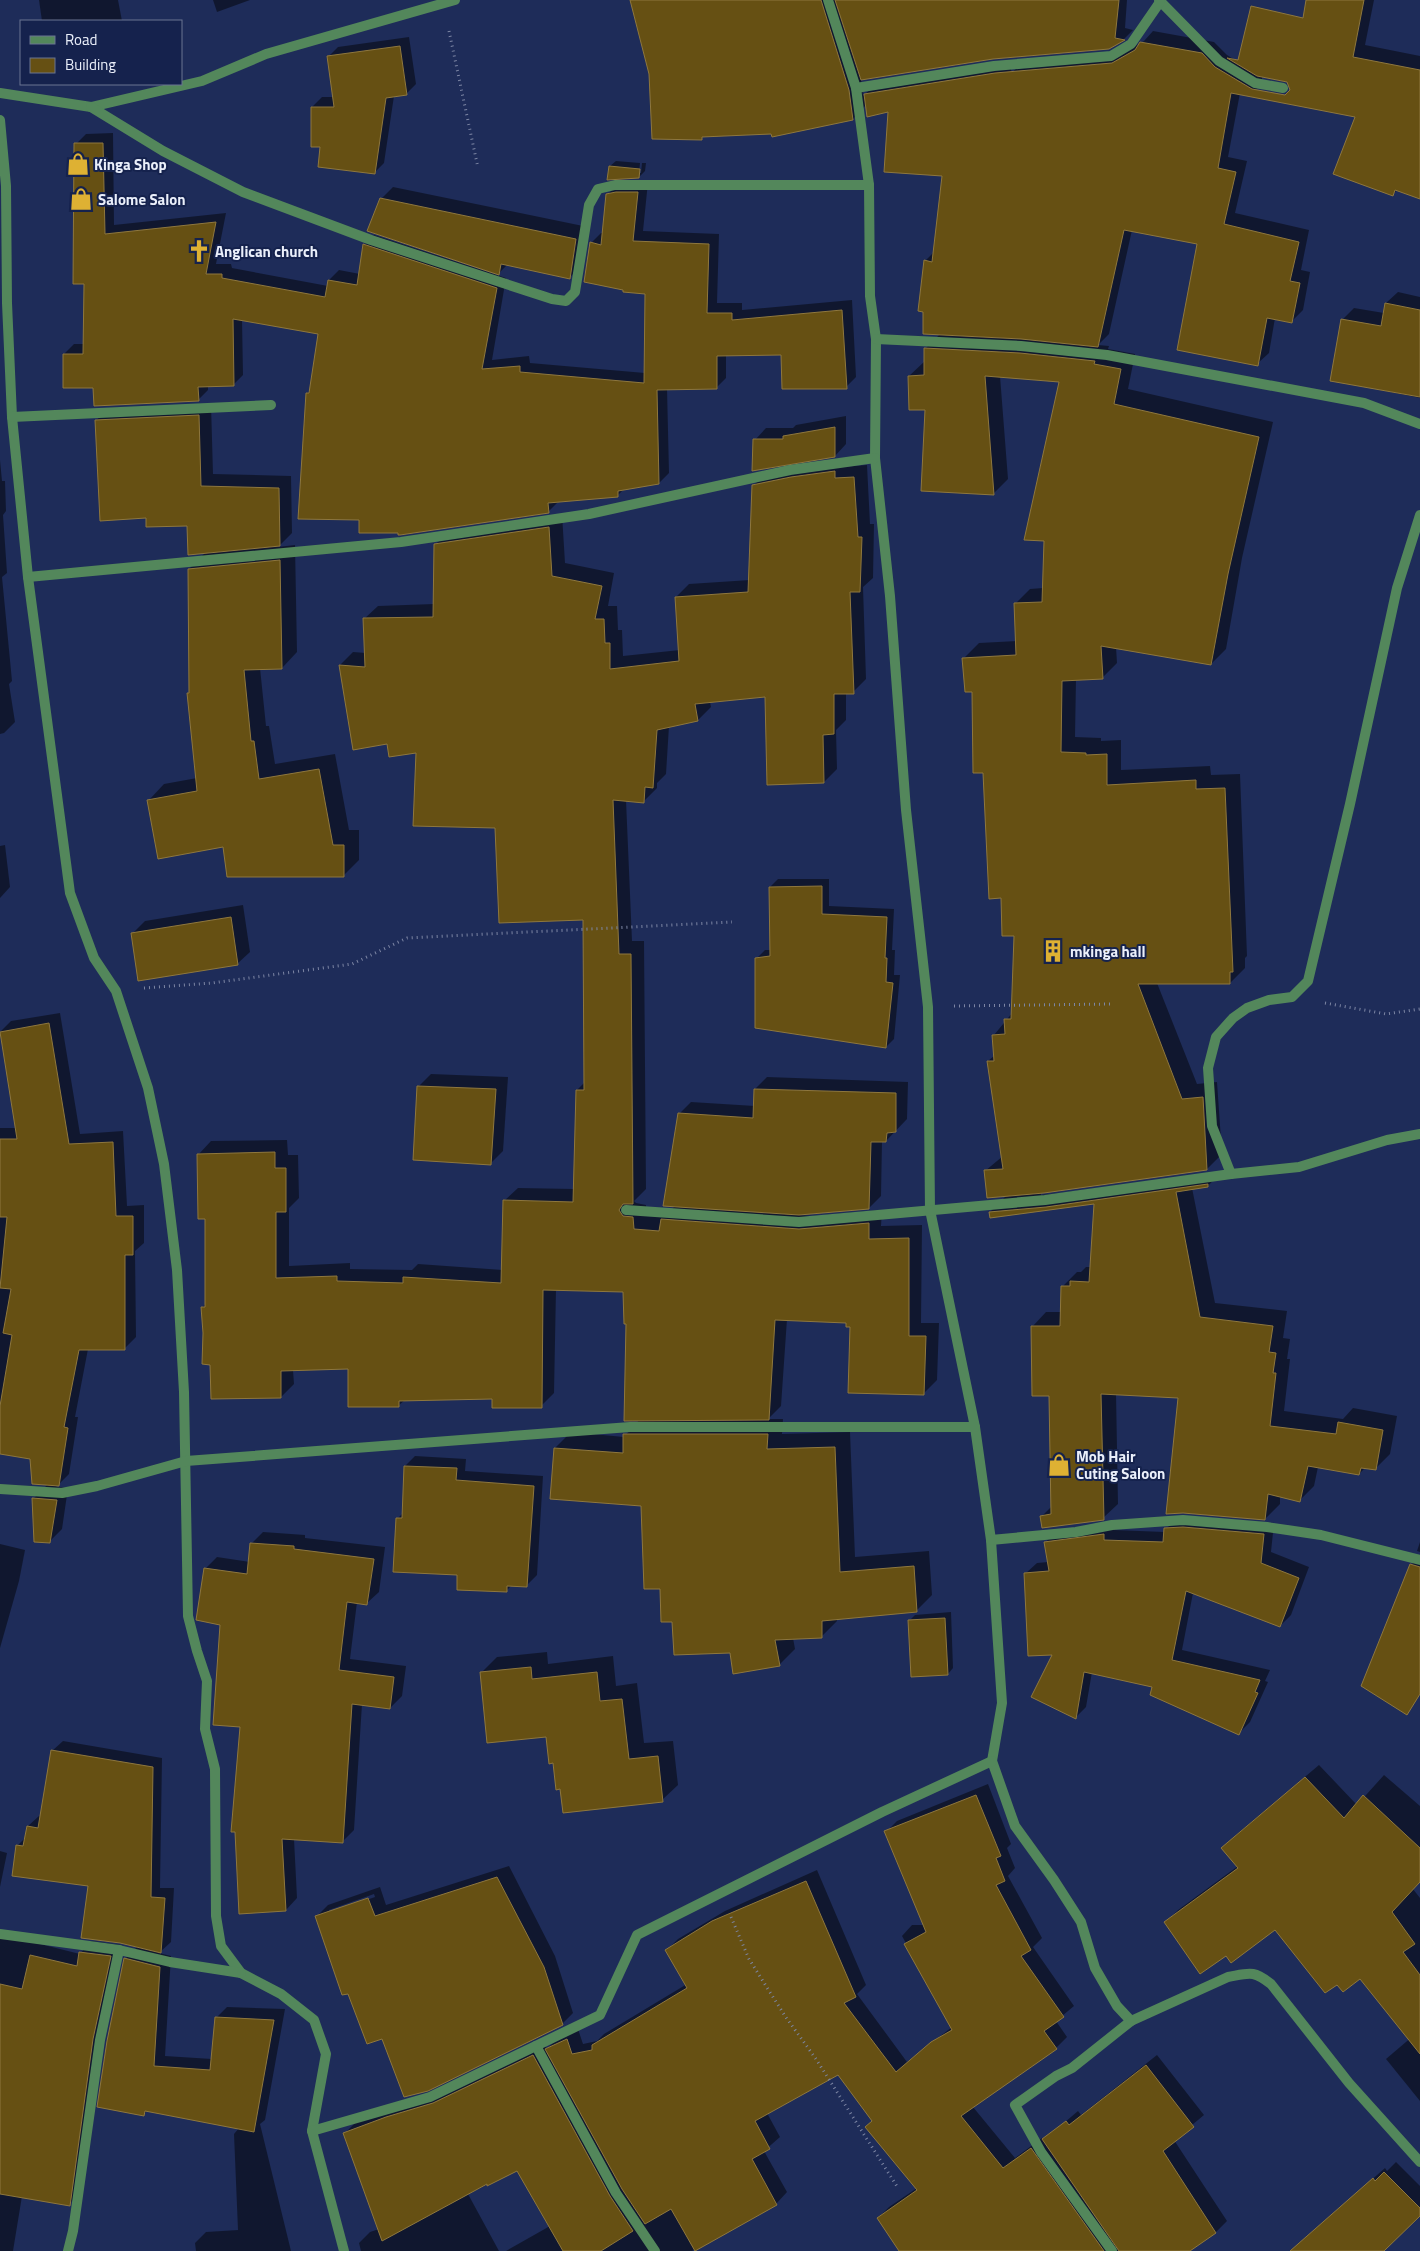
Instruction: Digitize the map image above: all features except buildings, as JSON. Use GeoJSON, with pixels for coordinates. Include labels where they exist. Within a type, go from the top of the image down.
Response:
{"type":"FeatureCollection","features":[{"type":"Feature","properties":{"kind":"street"},"geometry":{"type":"LineString","coordinates":[[182,85],[202,80],[266,54],[455,0]]}},
{"type":"Feature","properties":{"kind":"street"},"geometry":{"type":"LineString","coordinates":[[828,0],[856,88],[870,185],[870,296],[876,339],[875,458],[890,596],[906,810],[928,1007],[930,1210],[975,1427],[991,1540],[1002,1703],[992,1761],[1015,1826],[1054,1880],[1081,1922],[1096,1968],[1117,2006],[1131,2021]]}},
{"type":"Feature","properties":{"kind":"street"},"geometry":{"type":"LineString","coordinates":[[856,88],[994,66],[1111,56],[1130,44],[1160,1],[1219,61],[1255,83],[1283,88]]}},
{"type":"Feature","properties":{"kind":"street"},"geometry":{"type":"LineString","coordinates":[[92,107],[182,85]]}},
{"type":"Feature","properties":{"kind":"street"},"geometry":{"type":"LineString","coordinates":[[0,92],[92,107],[163,151],[243,192],[293,212],[444,265],[552,299],[566,301],[575,292],[589,205],[598,189],[616,185],[870,185]]}},
{"type":"Feature","properties":{"kind":"street"},"geometry":{"type":"LineString","coordinates":[[0,120],[6,186],[7,304],[12,417],[28,577],[70,894],[94,958],[116,991],[148,1088],[164,1164],[177,1270],[186,1461],[188,1616],[196,1651],[207,1681],[205,1729],[216,1769],[216,1916],[221,1946],[242,1973]]}},
{"type":"Feature","properties":{"kind":"street"},"geometry":{"type":"LineString","coordinates":[[876,339],[1021,346],[1107,355],[1364,403],[1420,424]]}},
{"type":"Feature","properties":{"kind":"street"},"geometry":{"type":"LineString","coordinates":[[12,417],[271,406]]}},
{"type":"Feature","properties":{"kind":"street"},"geometry":{"type":"LineString","coordinates":[[28,577],[401,542],[589,514],[730,485],[790,470],[875,458]]}},
{"type":"Feature","properties":{"kind":"street"},"geometry":{"type":"LineString","coordinates":[[1231,1174],[1212,1126],[1208,1068],[1216,1037],[1233,1018],[1247,1008],[1269,1000],[1292,997],[1308,981],[1350,804],[1397,588],[1420,515]]}},
{"type":"Feature","properties":{"kind":"street"},"geometry":{"type":"LineString","coordinates":[[626,1210],[799,1222],[1045,1200],[1231,1174],[1299,1167],[1387,1140],[1420,1134]]}},
{"type":"Feature","properties":{"kind":"street"},"geometry":{"type":"LineString","coordinates":[[0,1489],[62,1493],[97,1486],[186,1461],[630,1427],[975,1427]]}},
{"type":"Feature","properties":{"kind":"street"},"geometry":{"type":"LineString","coordinates":[[991,1540],[1076,1532],[1112,1525],[1182,1520],[1267,1527],[1321,1535],[1420,1560]]}},
{"type":"Feature","properties":{"kind":"street"},"geometry":{"type":"LineString","coordinates":[[312,2131],[430,2097],[600,2015],[637,1935],[882,1812],[992,1761]]}},
{"type":"Feature","properties":{"kind":"street"},"geometry":{"type":"LineString","coordinates":[[0,1934],[119,1950],[170,1962],[242,1973],[281,1994],[314,2020],[326,2054],[312,2131],[344,2251]]}},
{"type":"Feature","properties":{"kind":"street"},"geometry":{"type":"LineString","coordinates":[[68,2251],[73,2231],[100,2040],[119,1950]]}},
{"type":"Feature","properties":{"kind":"street"},"geometry":{"type":"LineString","coordinates":[[1112,2251],[1041,2152],[1015,2105],[1056,2076],[1072,2068],[1131,2021],[1228,1977],[1258,1974],[1271,1984],[1350,2083],[1420,2162]]}},
{"type":"Feature","properties":{"kind":"street"},"geometry":{"type":"LineString","coordinates":[[536,2046],[616,2193],[655,2251]]}},
{"type":"Feature","properties":{"kind":"path"},"geometry":{"type":"LineString","coordinates":[[443,3],[478,168]]}},
{"type":"Feature","properties":{"kind":"path"},"geometry":{"type":"LineString","coordinates":[[116,991],[212,983],[352,964],[407,938],[732,922]]}},
{"type":"Feature","properties":{"kind":"path"},"geometry":{"type":"LineString","coordinates":[[1292,997],[1386,1014],[1420,1009]]}},
{"type":"Feature","properties":{"kind":"path"},"geometry":{"type":"LineString","coordinates":[[928,1007],[1019,1004],[1112,1004]]}},
{"type":"Feature","properties":{"kind":"path"},"geometry":{"type":"LineString","coordinates":[[721,1893],[749,1959],[785,2016],[816,2059],[898,2188]]}},
{"type":"Feature","properties":{"kind":"place","name":"Kinga Shop"},"geometry":{"type":"Point","coordinates":[78,164]}},
{"type":"Feature","properties":{"kind":"place","name":"Salome Salon"},"geometry":{"type":"Point","coordinates":[81,199]}},
{"type":"Feature","properties":{"kind":"place","name":"Anglican church"},"geometry":{"type":"Point","coordinates":[199,251]}},
{"type":"Feature","properties":{"kind":"place","name":"mkinga hall"},"geometry":{"type":"Point","coordinates":[1053,951]}},
{"type":"Feature","properties":{"kind":"place","name":"Mob Hair Cuting Saloon"},"geometry":{"type":"Point","coordinates":[1059,1465]}}]}
